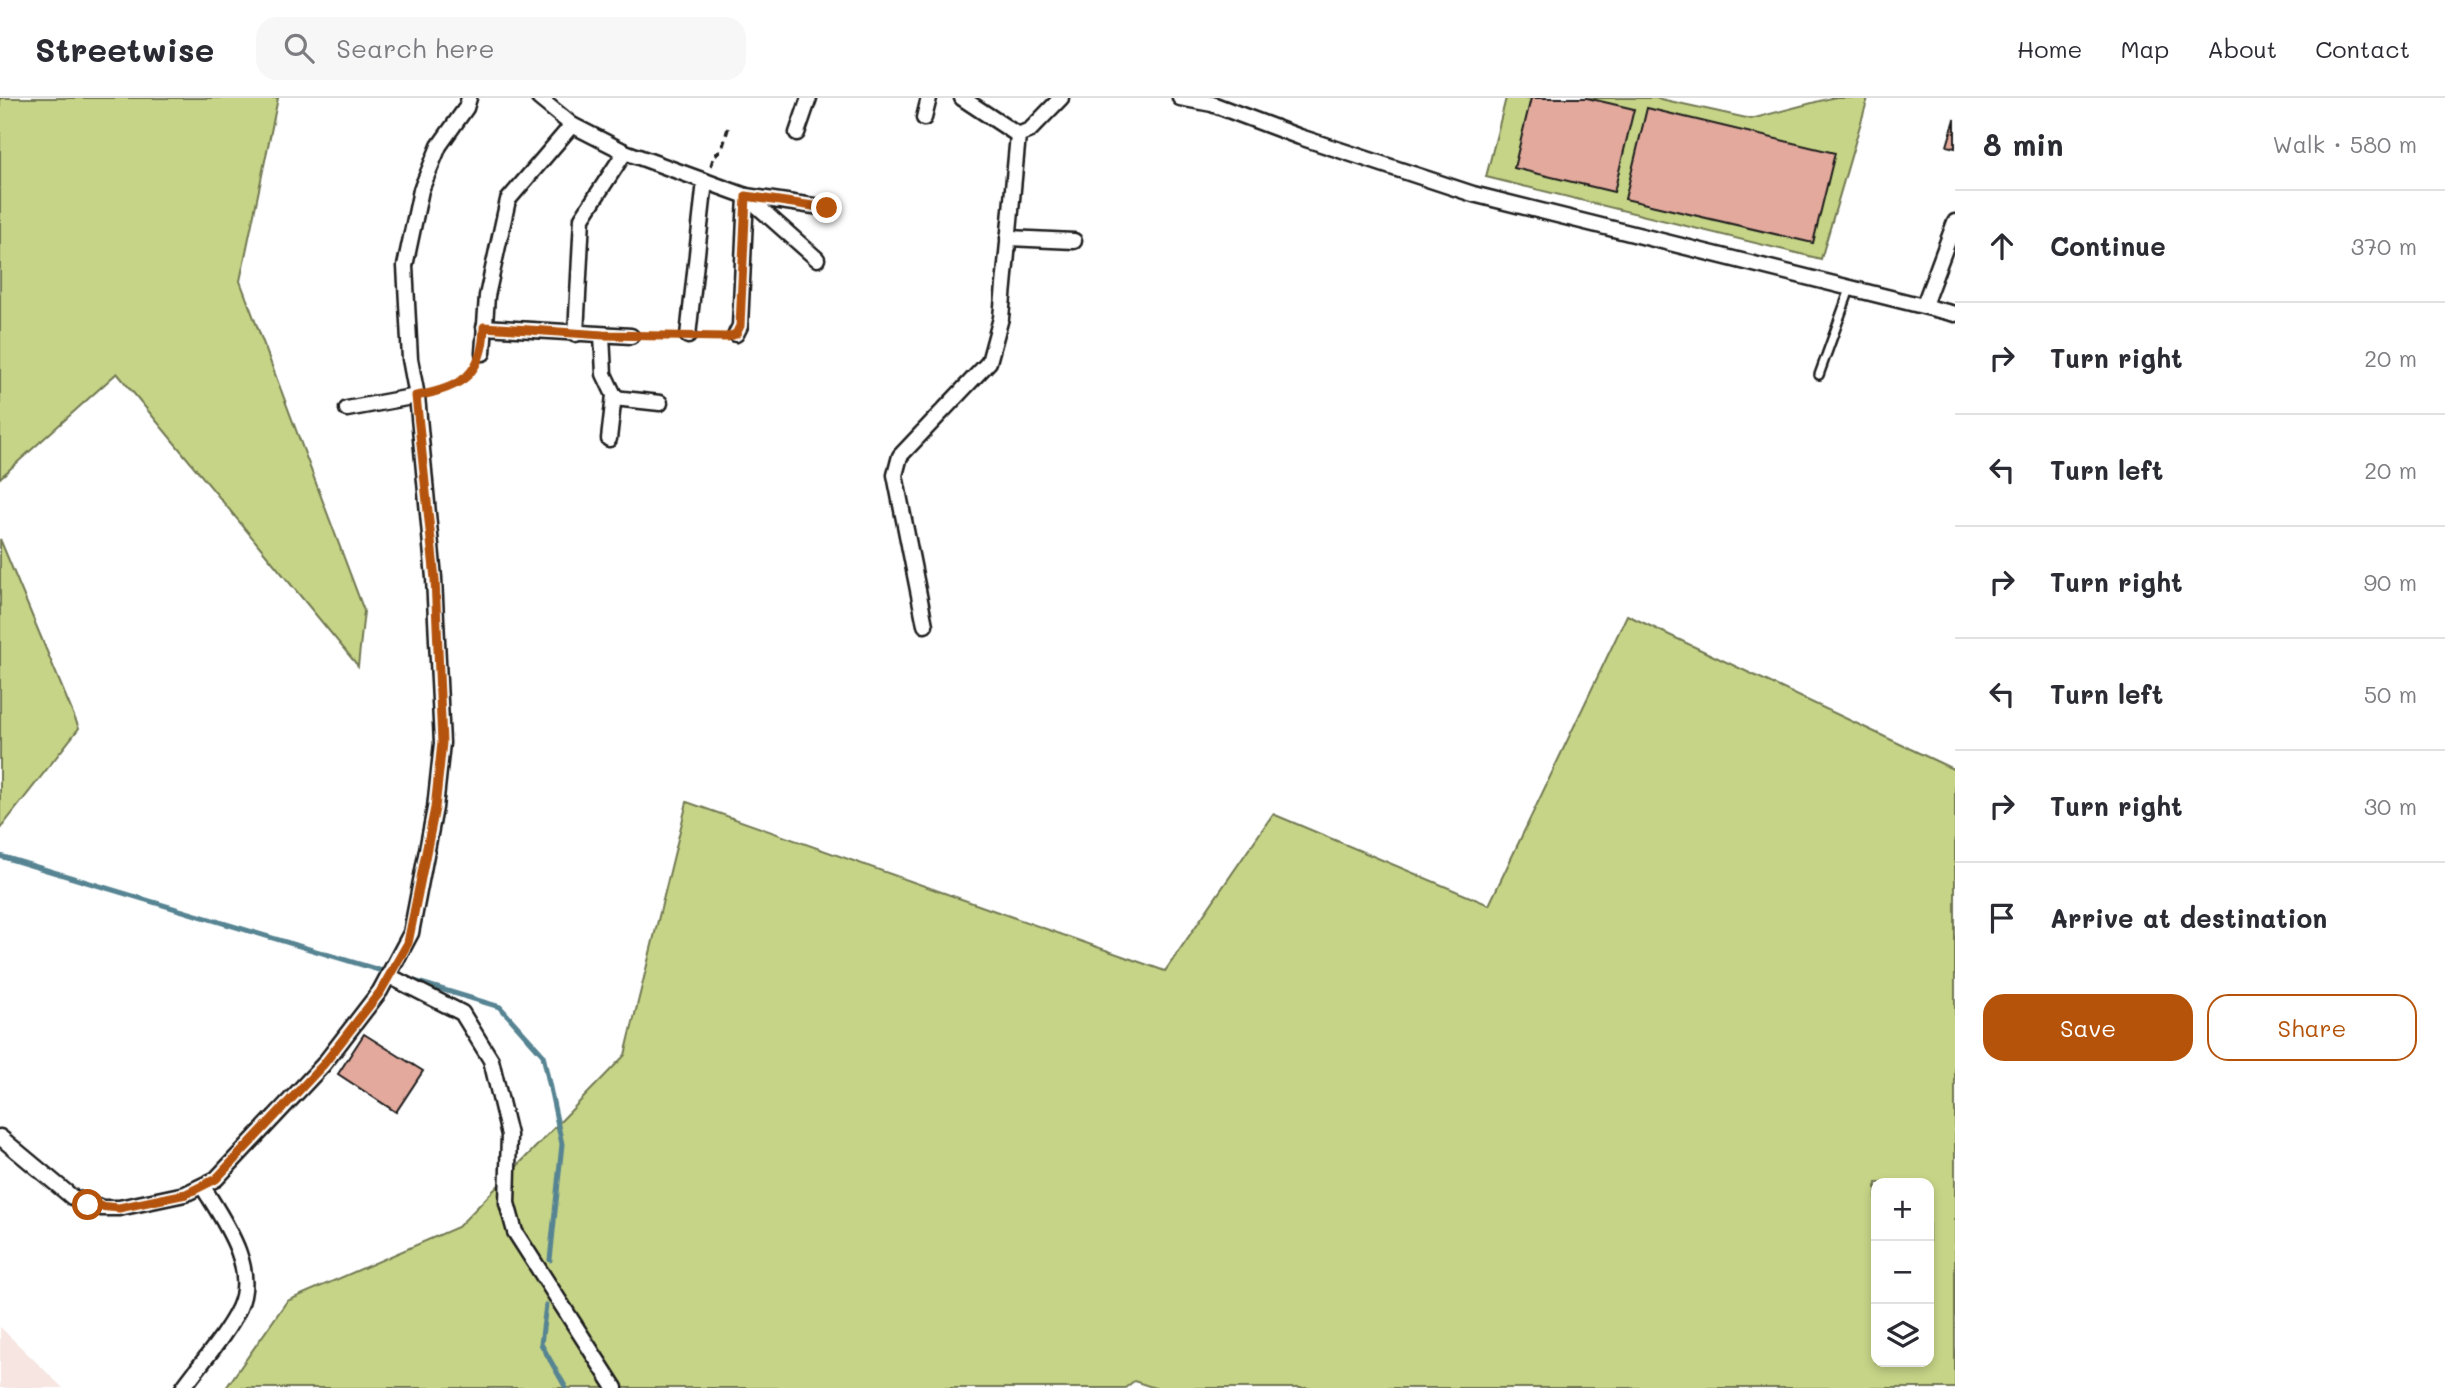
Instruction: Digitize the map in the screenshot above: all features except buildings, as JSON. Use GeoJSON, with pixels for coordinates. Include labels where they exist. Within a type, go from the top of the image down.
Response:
{"type":"FeatureCollection","features":[{"type":"Feature","properties":{"kind":"street"},"geometry":{"type":"LineString","coordinates":[[0,1137],[72,1197],[88,1205],[119,1208],[203,1187],[216,1179],[323,1065],[392,971],[411,933],[435,808],[442,743],[435,579],[410,359],[405,280],[407,253],[421,190],[436,150],[466,108],[469,98]]}},
{"type":"Feature","properties":{"kind":"street"},"geometry":{"type":"LineString","coordinates":[[539,98],[572,125],[625,152],[746,196],[827,208]]}},
{"type":"Feature","properties":{"kind":"street"},"geometry":{"type":"LineString","coordinates":[[797,133],[809,98]]}},
{"type":"Feature","properties":{"kind":"street"},"geometry":{"type":"LineString","coordinates":[[924,118],[929,98]]}},
{"type":"Feature","properties":{"kind":"street"},"geometry":{"type":"LineString","coordinates":[[962,98],[1018,135]]}},
{"type":"Feature","properties":{"kind":"street"},"geometry":{"type":"LineString","coordinates":[[1018,135],[1031,130],[1061,98]]}},
{"type":"Feature","properties":{"kind":"street"},"geometry":{"type":"LineString","coordinates":[[1180,98],[1213,101],[1300,137],[1473,194],[1955,314]]}},
{"type":"Feature","properties":{"kind":"street"},"geometry":{"type":"LineString","coordinates":[[483,353],[487,296],[509,200],[572,125]]}},
{"type":"Feature","properties":{"kind":"street"},"geometry":{"type":"LineString","coordinates":[[925,625],[895,475],[900,456],[989,362],[1001,318],[1018,135]]}},
{"type":"Feature","properties":{"kind":"street"},"geometry":{"type":"LineString","coordinates":[[576,334],[582,218],[625,152]]}},
{"type":"Feature","properties":{"kind":"street"},"geometry":{"type":"LineString","coordinates":[[688,336],[705,181]]}},
{"type":"Feature","properties":{"kind":"street"},"geometry":{"type":"LineString","coordinates":[[746,196],[817,259]]}},
{"type":"Feature","properties":{"kind":"street"},"geometry":{"type":"LineString","coordinates":[[736,334],[740,326],[746,196]]}},
{"type":"Feature","properties":{"kind":"street"},"geometry":{"type":"LineString","coordinates":[[1924,305],[1955,222]]}},
{"type":"Feature","properties":{"kind":"street"},"geometry":{"type":"LineString","coordinates":[[1008,238],[1074,241]]}},
{"type":"Feature","properties":{"kind":"street"},"geometry":{"type":"LineString","coordinates":[[484,327],[631,336]]}},
{"type":"Feature","properties":{"kind":"street"},"geometry":{"type":"LineString","coordinates":[[603,335],[604,374],[614,390],[608,439]]}},
{"type":"Feature","properties":{"kind":"street"},"geometry":{"type":"LineString","coordinates":[[347,409],[416,396]]}},
{"type":"Feature","properties":{"kind":"street"},"geometry":{"type":"LineString","coordinates":[[614,398],[660,403]]}},
{"type":"Feature","properties":{"kind":"street"},"geometry":{"type":"LineString","coordinates":[[392,971],[462,1013],[480,1038],[491,1060],[509,1135],[507,1203],[515,1232],[615,1388]]}},
{"type":"Feature","properties":{"kind":"street"},"geometry":{"type":"LineString","coordinates":[[183,1388],[239,1307],[243,1291],[235,1240],[203,1187]]}},
{"type":"Feature","properties":{"kind":"lane"},"geometry":{"type":"LineString","coordinates":[[1819,375],[1850,289]]}},
{"type":"Feature","properties":{"kind":"path"},"geometry":{"type":"LineString","coordinates":[[705,181],[729,125]]}},
{"type":"Feature","properties":{"kind":"path"},"geometry":{"type":"LineString","coordinates":[[631,336],[736,334]]}},
{"type":"Feature","properties":{"kind":"path"},"geometry":{"type":"LineString","coordinates":[[416,396],[447,390],[456,385],[465,379],[483,353]]}},
{"type":"Feature","properties":{"kind":"shaded area"},"geometry":{"type":"Polygon","coordinates":[[[0,1327],[63,1388],[0,1388],[0,1327]]]}},
{"type":"Feature","properties":{"kind":"green space"},"geometry":{"type":"Polygon","coordinates":[[[0,98],[278,98],[240,281],[364,611],[358,666],[117,373],[0,478],[0,98]]]}},
{"type":"Feature","properties":{"kind":"green space"},"geometry":{"type":"Polygon","coordinates":[[[1506,98],[1656,98],[1751,119],[1831,98],[1868,98],[1821,259],[1486,177],[1506,98]]]}},
{"type":"Feature","properties":{"kind":"green space"},"geometry":{"type":"Polygon","coordinates":[[[0,539],[79,728],[0,829],[0,539]]]}},
{"type":"Feature","properties":{"kind":"green space"},"geometry":{"type":"Polygon","coordinates":[[[1627,615],[1955,770],[1955,1388],[1155,1388],[1134,1381],[1125,1388],[226,1388],[287,1301],[458,1227],[625,1055],[687,802],[1165,971],[1273,814],[1489,905],[1627,615]]]}},
{"type":"Feature","properties":{"kind":"waterway"},"geometry":{"type":"LineString","coordinates":[[0,856],[389,973]]}},
{"type":"Feature","properties":{"kind":"waterway"},"geometry":{"type":"LineString","coordinates":[[411,980],[500,1007],[543,1055],[562,1144],[550,1260]]}},
{"type":"Feature","properties":{"kind":"waterway"},"geometry":{"type":"LineString","coordinates":[[546,1305],[541,1344],[566,1388]]}},
{"type":"Feature","properties":{"kind":"route"},"geometry":{"type":"LineString","coordinates":[[88,1205],[119,1208],[186,1194],[216,1179],[323,1065],[380,992],[408,943],[435,808],[442,743],[435,579],[416,396],[447,390],[465,379],[483,353],[484,327],[603,335],[727,337],[736,334],[740,326],[746,196],[827,208]]}}]}
